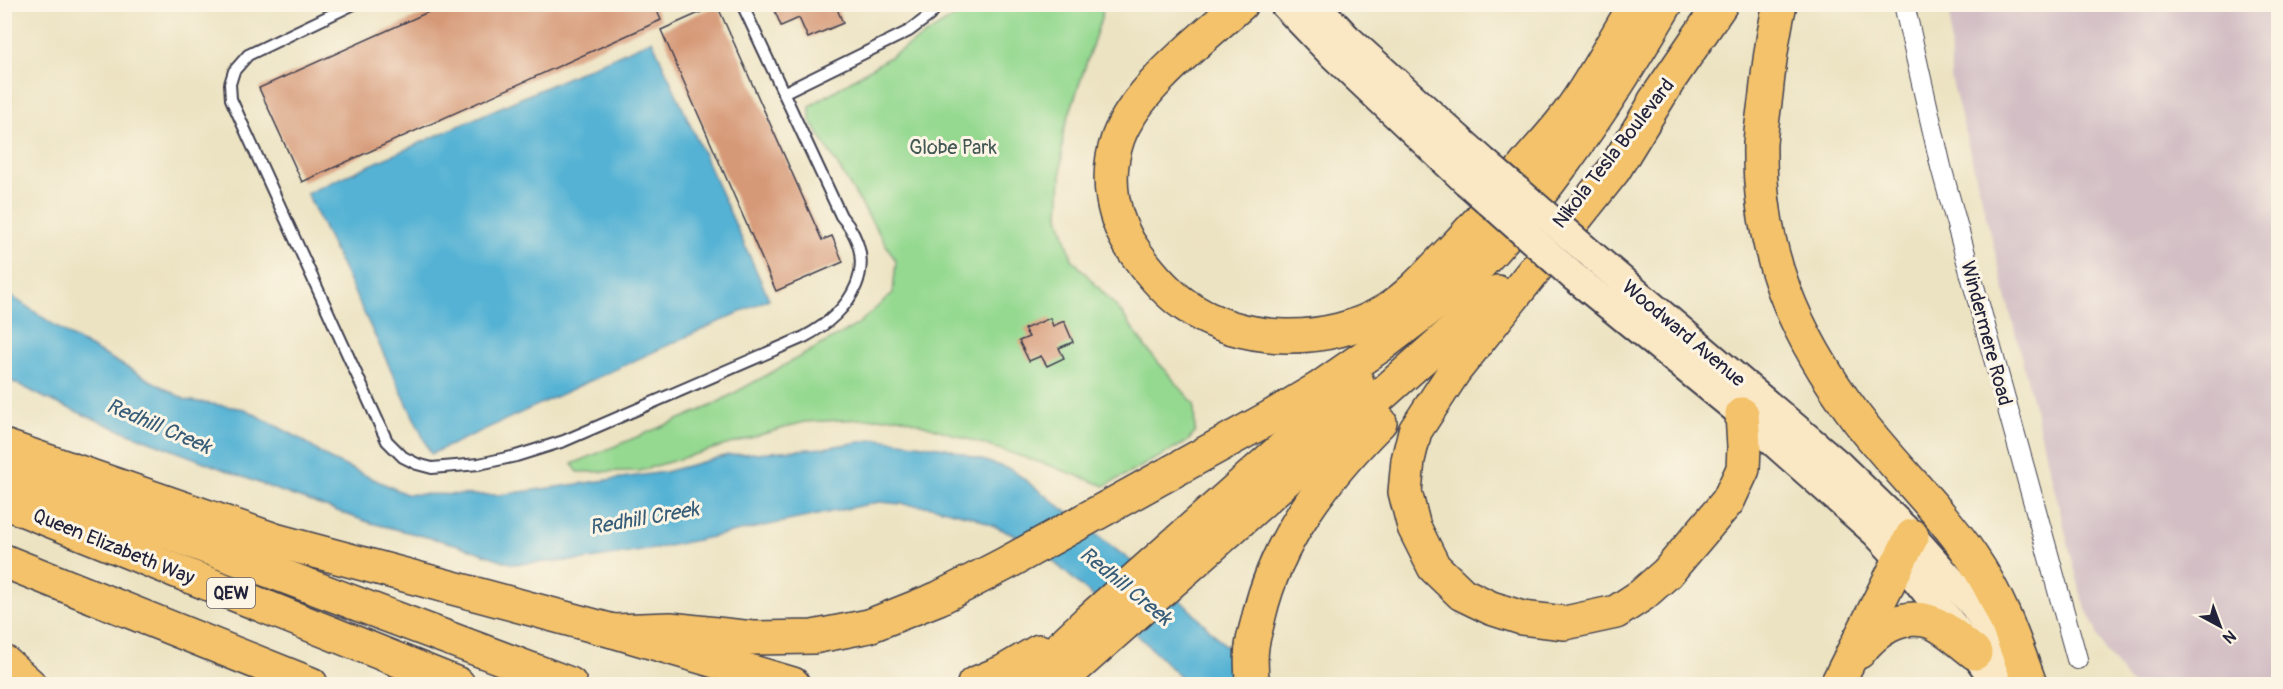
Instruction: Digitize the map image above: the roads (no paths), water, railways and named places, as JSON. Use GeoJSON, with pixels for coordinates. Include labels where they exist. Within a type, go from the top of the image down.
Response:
{"type":"FeatureCollection","features":[{"type":"Feature","properties":{"kind":"highway"},"geometry":{"type":"LineString","coordinates":[[1241,4],[1155,84],[1125,121],[1111,160],[1113,197],[1117,217],[1133,250],[1164,288],[1185,306],[1202,315],[1251,333],[1282,338],[1318,334],[1353,324],[1386,310],[1419,284],[1474,227],[1571,110],[1636,4]]}},
{"type":"Feature","properties":{"kind":"highway","name":"Nikola Tesla Boulevard"},"geometry":{"type":"LineString","coordinates":[[1461,284],[1551,181],[1666,4]]}},
{"type":"Feature","properties":{"kind":"highway","name":"Nikola Tesla Boulevard"},"geometry":{"type":"LineString","coordinates":[[1495,294],[1548,238],[1666,85],[1721,4]]}},
{"type":"Feature","properties":{"kind":"highway"},"geometry":{"type":"LineString","coordinates":[[1780,4],[1772,38],[1760,159],[1768,240],[1787,300],[1811,350],[1844,401],[1954,534],[1979,568],[2001,606],[2029,684]]}},
{"type":"Feature","properties":{"kind":"highway"},"geometry":{"type":"LineString","coordinates":[[1666,85],[1614,170],[1455,370],[1415,431],[1408,460],[1405,492],[1414,527],[1434,567],[1462,594],[1491,608],[1521,618],[1565,623],[1616,612],[1642,595],[1667,573],[1728,501],[1743,469],[1742,414]]}},
{"type":"Feature","properties":{"kind":"highway"},"geometry":{"type":"LineString","coordinates":[[613,631],[670,629],[753,638],[813,637],[869,626],[939,598],[1005,564],[1318,389],[1383,344],[1461,284]]}},
{"type":"Feature","properties":{"kind":"highway"},"geometry":{"type":"LineString","coordinates":[[1057,684],[1198,541],[1461,284]]}},
{"type":"Feature","properties":{"kind":"highway"},"geometry":{"type":"LineString","coordinates":[[975,684],[1003,672],[1087,622],[1198,541],[1495,294]]}},
{"type":"Feature","properties":{"kind":"highway"},"geometry":{"type":"LineString","coordinates":[[1252,684],[1252,647],[1270,576],[1286,543],[1317,492],[1356,446],[1443,360],[1495,294]]}},
{"type":"Feature","properties":{"kind":"highway"},"geometry":{"type":"LineString","coordinates":[[4,446],[278,541],[613,631],[793,684]]}},
{"type":"Feature","properties":{"kind":"highway"},"geometry":{"type":"LineString","coordinates":[[4,471],[570,684]]}},
{"type":"Feature","properties":{"kind":"highway","name":"Queen Elizabeth Way"},"geometry":{"type":"LineString","coordinates":[[4,502],[458,684]]}},
{"type":"Feature","properties":{"kind":"highway"},"geometry":{"type":"LineString","coordinates":[[1841,677],[1906,547]]}},
{"type":"Feature","properties":{"kind":"highway"},"geometry":{"type":"LineString","coordinates":[[4,561],[311,684]]}},
{"type":"Feature","properties":{"kind":"highway"},"geometry":{"type":"LineString","coordinates":[[1841,677],[1869,638],[1883,628],[1913,620],[1928,621],[1975,653]]}},
{"type":"Feature","properties":{"kind":"highway"},"geometry":{"type":"LineString","coordinates":[[1021,684],[1087,622]]}},
{"type":"Feature","properties":{"kind":"highway"},"geometry":{"type":"LineString","coordinates":[[4,662],[28,684]]}},
{"type":"Feature","properties":{"kind":"main road","name":"Woodward Avenue"},"geometry":{"type":"LineString","coordinates":[[1284,4],[1329,51],[1474,171],[1592,255],[1839,465],[1906,547],[1997,684]]}},
{"type":"Feature","properties":{"kind":"main road","name":"Woodward Avenue"},"geometry":{"type":"LineString","coordinates":[[1315,4],[1573,276],[1742,414],[1875,532],[1906,547],[1974,606],[2029,684]]}},
{"type":"Feature","properties":{"kind":"street","name":"Windermere Road"},"geometry":{"type":"LineString","coordinates":[[1904,4],[1941,167],[2077,659]]}},
{"type":"Feature","properties":{"kind":"lane"},"geometry":{"type":"LineString","coordinates":[[354,4],[248,55],[234,71],[230,84],[231,99],[387,441],[403,457],[424,466],[447,468],[492,462],[564,441],[804,337],[823,326],[844,308],[858,281],[860,261],[856,242],[848,224],[841,216],[742,4]]}},
{"type":"Feature","properties":{"kind":"lane"},"geometry":{"type":"LineString","coordinates":[[783,93],[909,31],[929,16],[939,4]]}},
{"type":"Feature","properties":{"kind":"water"},"geometry":{"type":"Polygon","coordinates":[[[652,40],[769,299],[431,454],[307,193],[652,40]]]}},
{"type":"Feature","properties":{"kind":"water","name":"Redhill Creek"},"geometry":{"type":"Polygon","coordinates":[[[4,291],[72,337],[186,400],[245,409],[297,437],[330,459],[406,494],[498,495],[665,472],[728,455],[823,448],[878,439],[946,448],[1012,470],[1174,594],[1240,660],[1274,684],[1187,684],[1144,641],[1032,543],[974,517],[934,507],[879,502],[654,549],[584,560],[513,564],[455,544],[371,523],[277,490],[113,427],[5,380],[4,291]]]}},
{"type":"Feature","properties":{"kind":"park label","name":"Globe Park"},"geometry":{"type":"Point","coordinates":[953,147]}}]}
